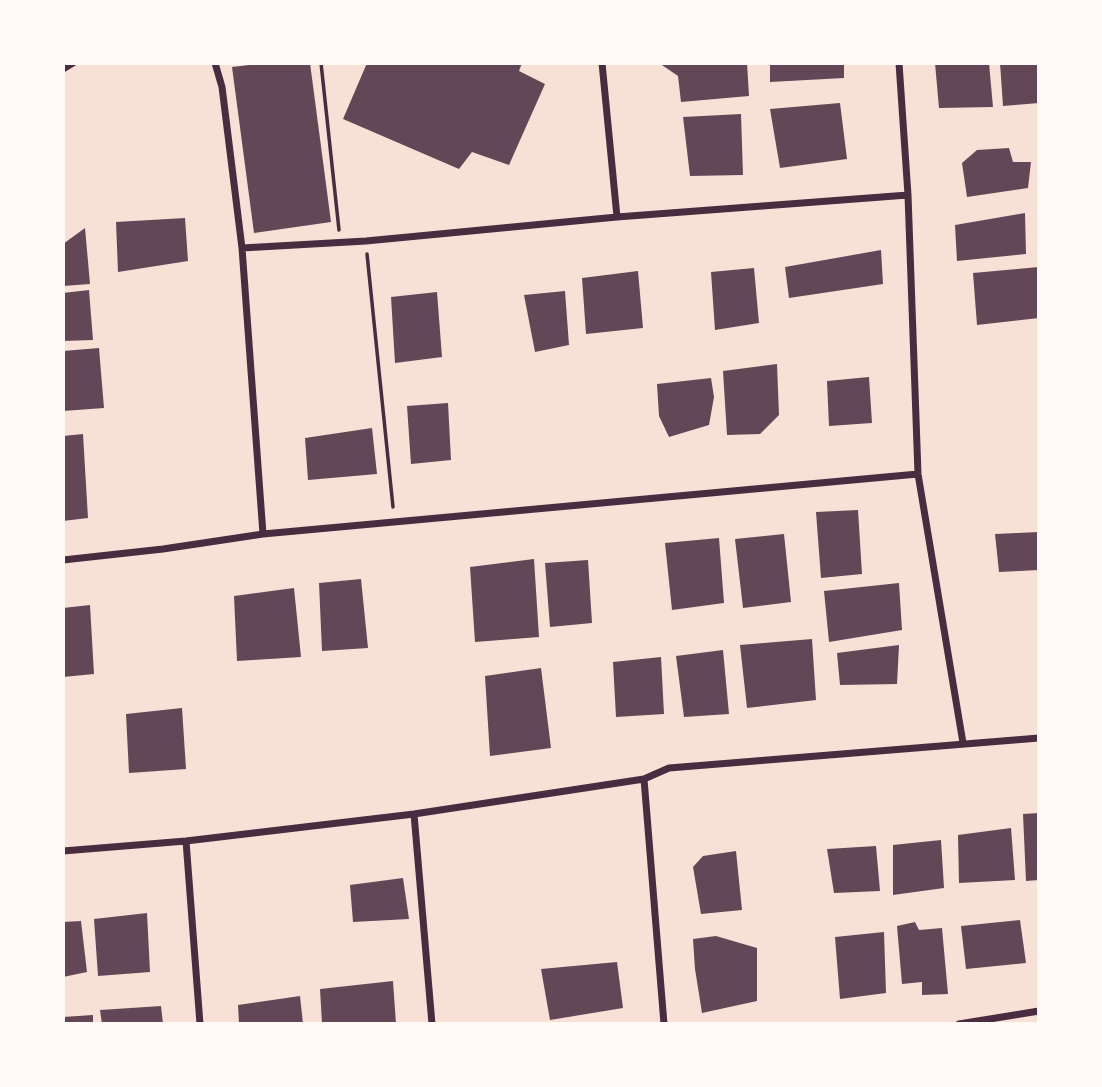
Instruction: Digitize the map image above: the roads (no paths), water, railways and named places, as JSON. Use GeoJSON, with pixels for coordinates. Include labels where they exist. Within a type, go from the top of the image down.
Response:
{"type":"FeatureCollection","features":[{"type":"Feature","properties":{"kind":"street"},"geometry":{"type":"LineString","coordinates":[[63,69],[73,63]]}},
{"type":"Feature","properties":{"kind":"street"},"geometry":{"type":"LineString","coordinates":[[215,63],[222,87],[242,248],[263,534]]}},
{"type":"Feature","properties":{"kind":"street"},"geometry":{"type":"LineString","coordinates":[[602,63],[617,217]]}},
{"type":"Feature","properties":{"kind":"street"},"geometry":{"type":"LineString","coordinates":[[899,63],[908,195],[918,474],[963,743]]}},
{"type":"Feature","properties":{"kind":"street"},"geometry":{"type":"LineString","coordinates":[[242,248],[341,243],[617,217],[908,195]]}},
{"type":"Feature","properties":{"kind":"street"},"geometry":{"type":"LineString","coordinates":[[63,560],[163,550],[263,534],[918,474]]}},
{"type":"Feature","properties":{"kind":"street"},"geometry":{"type":"LineString","coordinates":[[63,851],[186,841],[414,814],[644,779],[669,768],[1039,738]]}},
{"type":"Feature","properties":{"kind":"street"},"geometry":{"type":"LineString","coordinates":[[644,779],[664,1024]]}},
{"type":"Feature","properties":{"kind":"street"},"geometry":{"type":"LineString","coordinates":[[414,814],[432,1024]]}},
{"type":"Feature","properties":{"kind":"street"},"geometry":{"type":"LineString","coordinates":[[186,841],[200,1024]]}},
{"type":"Feature","properties":{"kind":"street"},"geometry":{"type":"LineString","coordinates":[[959,1024],[1039,1011]]}}]}
